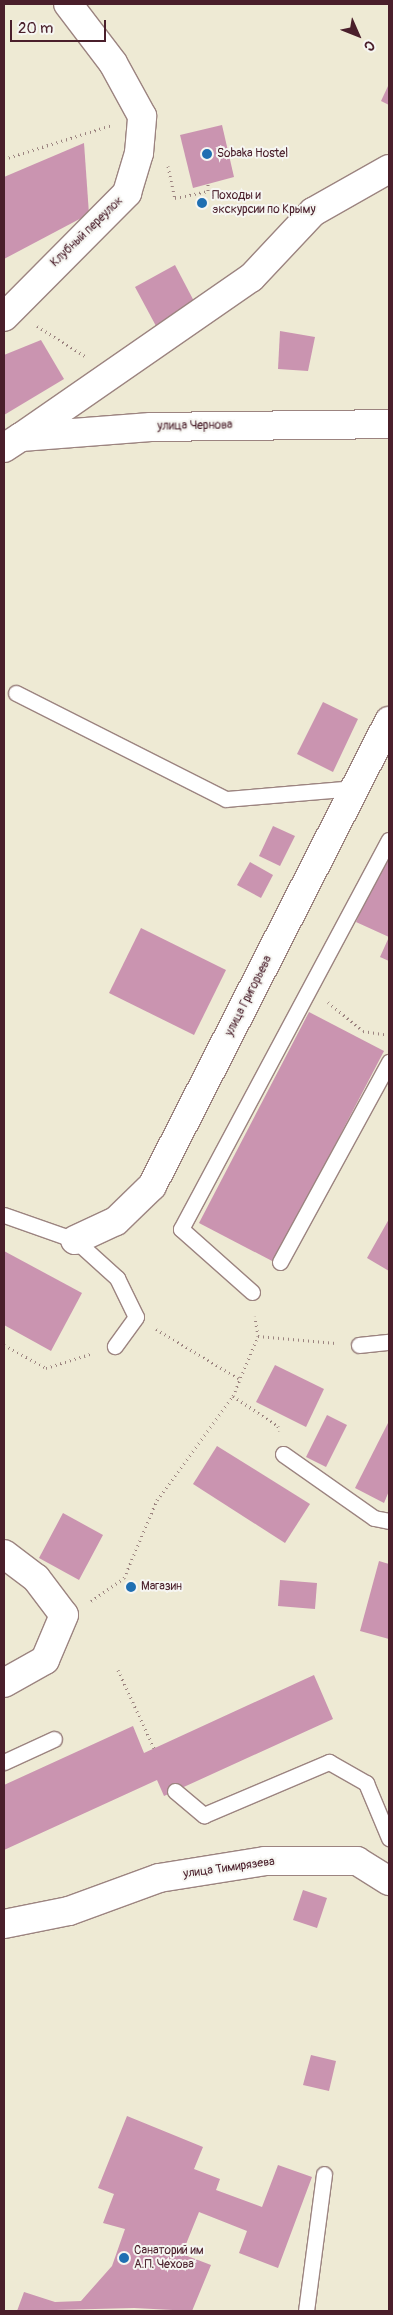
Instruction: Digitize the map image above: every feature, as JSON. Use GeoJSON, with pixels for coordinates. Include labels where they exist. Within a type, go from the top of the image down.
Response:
{"type":"FeatureCollection","features":[{"type":"Feature","properties":{"kind":"street"},"geometry":{"type":"LineString","coordinates":[[68,4],[113,63],[142,116]]}},
{"type":"Feature","properties":{"kind":"street","name":"Клубный переулок"},"geometry":{"type":"LineString","coordinates":[[7,314],[126,192],[139,153],[142,116]]}},
{"type":"Feature","properties":{"kind":"street"},"geometry":{"type":"LineString","coordinates":[[12,442],[251,278],[313,212],[389,168]]}},
{"type":"Feature","properties":{"kind":"street","name":"улица Чернова"},"geometry":{"type":"LineString","coordinates":[[12,442],[151,427],[389,424]]}},
{"type":"Feature","properties":{"kind":"street","name":"улица Григорьева"},"geometry":{"type":"LineString","coordinates":[[76,1240],[116,1221],[152,1186],[354,788],[387,731]]}},
{"type":"Feature","properties":{"kind":"street"},"geometry":{"type":"LineString","coordinates":[[4,1554],[36,1578],[64,1615],[45,1660],[4,1683]]}},
{"type":"Feature","properties":{"kind":"street","name":"улица Тимирязева"},"geometry":{"type":"LineString","coordinates":[[4,1924],[69,1911],[159,1878],[265,1861],[358,1862],[389,1881]]}},
{"type":"Feature","properties":{"kind":"lane"},"geometry":{"type":"LineString","coordinates":[[16,693],[226,799],[354,788]]}},
{"type":"Feature","properties":{"kind":"lane"},"geometry":{"type":"LineString","coordinates":[[252,1292],[181,1228],[389,840]]}},
{"type":"Feature","properties":{"kind":"lane"},"geometry":{"type":"LineString","coordinates":[[280,1262],[389,1062]]}},
{"type":"Feature","properties":{"kind":"lane"},"geometry":{"type":"LineString","coordinates":[[4,1215],[76,1240],[117,1278],[136,1317],[115,1346]]}},
{"type":"Feature","properties":{"kind":"lane"},"geometry":{"type":"LineString","coordinates":[[359,1345],[389,1342]]}},
{"type":"Feature","properties":{"kind":"lane"},"geometry":{"type":"LineString","coordinates":[[283,1454],[374,1518],[389,1521]]}},
{"type":"Feature","properties":{"kind":"lane"},"geometry":{"type":"LineString","coordinates":[[4,1762],[54,1739]]}},
{"type":"Feature","properties":{"kind":"lane"},"geometry":{"type":"LineString","coordinates":[[175,1791],[204,1815],[330,1762],[366,1782],[389,1838]]}},
{"type":"Feature","properties":{"kind":"lane"},"geometry":{"type":"LineString","coordinates":[[306,2311],[324,2174]]}},
{"type":"Feature","properties":{"kind":"path"},"geometry":{"type":"LineString","coordinates":[[4,159],[142,116]]}},
{"type":"Feature","properties":{"kind":"path"},"geometry":{"type":"LineString","coordinates":[[166,155],[175,198],[208,190],[208,184]]}},
{"type":"Feature","properties":{"kind":"path"},"geometry":{"type":"LineString","coordinates":[[7,314],[113,373]]}},
{"type":"Feature","properties":{"kind":"path"},"geometry":{"type":"LineString","coordinates":[[310,987],[363,1032],[389,1035]]}},
{"type":"Feature","properties":{"kind":"path"},"geometry":{"type":"LineString","coordinates":[[64,1615],[124,1578],[157,1500],[232,1396],[238,1378],[258,1336],[252,1292]]}},
{"type":"Feature","properties":{"kind":"path"},"geometry":{"type":"LineString","coordinates":[[136,1317],[238,1378]]}},
{"type":"Feature","properties":{"kind":"path"},"geometry":{"type":"LineString","coordinates":[[258,1336],[359,1345]]}},
{"type":"Feature","properties":{"kind":"path"},"geometry":{"type":"LineString","coordinates":[[4,1345],[46,1368],[115,1346]]}},
{"type":"Feature","properties":{"kind":"path"},"geometry":{"type":"LineString","coordinates":[[232,1396],[278,1426],[283,1454]]}},
{"type":"Feature","properties":{"kind":"path"},"geometry":{"type":"LineString","coordinates":[[118,1670],[154,1748]]}},
{"type":"Feature","properties":{"kind":"building"},"geometry":{"type":"Polygon","coordinates":[[[389,84],[389,105],[381,101],[389,84]]]}},
{"type":"Feature","properties":{"kind":"building"},"geometry":{"type":"Polygon","coordinates":[[[222,125],[234,177],[193,188],[180,135],[222,125]]]}},
{"type":"Feature","properties":{"kind":"building"},"geometry":{"type":"Polygon","coordinates":[[[84,143],[89,214],[4,259],[4,177],[84,143]]]}},
{"type":"Feature","properties":{"kind":"building"},"geometry":{"type":"Polygon","coordinates":[[[175,265],[196,305],[156,326],[135,287],[175,265]]]}},
{"type":"Feature","properties":{"kind":"building"},"geometry":{"type":"Polygon","coordinates":[[[280,331],[315,337],[308,371],[278,369],[280,331]]]}},
{"type":"Feature","properties":{"kind":"building"},"geometry":{"type":"Polygon","coordinates":[[[41,340],[64,379],[4,415],[4,355],[41,340]]]}},
{"type":"Feature","properties":{"kind":"building"},"geometry":{"type":"Polygon","coordinates":[[[323,702],[358,719],[333,772],[297,754],[323,702]]]}},
{"type":"Feature","properties":{"kind":"building"},"geometry":{"type":"Polygon","coordinates":[[[273,826],[295,836],[280,866],[259,856],[273,826]]]}},
{"type":"Feature","properties":{"kind":"building"},"geometry":{"type":"Polygon","coordinates":[[[389,847],[389,937],[356,922],[389,847]]]}},
{"type":"Feature","properties":{"kind":"building"},"geometry":{"type":"Polygon","coordinates":[[[250,862],[273,875],[261,898],[237,885],[250,862]]]}},
{"type":"Feature","properties":{"kind":"building"},"geometry":{"type":"Polygon","coordinates":[[[141,928],[226,970],[194,1035],[109,993],[141,928]]]}},
{"type":"Feature","properties":{"kind":"building"},"geometry":{"type":"Polygon","coordinates":[[[389,937],[389,961],[380,957],[389,937]]]}},
{"type":"Feature","properties":{"kind":"building"},"geometry":{"type":"Polygon","coordinates":[[[309,1012],[384,1051],[274,1262],[199,1223],[309,1012]]]}},
{"type":"Feature","properties":{"kind":"building"},"geometry":{"type":"Polygon","coordinates":[[[389,1219],[389,1271],[367,1258],[389,1219]]]}},
{"type":"Feature","properties":{"kind":"building"},"geometry":{"type":"Polygon","coordinates":[[[4,1251],[82,1293],[51,1351],[4,1325],[4,1251]]]}},
{"type":"Feature","properties":{"kind":"building"},"geometry":{"type":"Polygon","coordinates":[[[275,1365],[324,1389],[306,1427],[256,1402],[275,1365]]]}},
{"type":"Feature","properties":{"kind":"building"},"geometry":{"type":"Polygon","coordinates":[[[327,1415],[347,1425],[326,1467],[306,1457],[327,1415]]]}},
{"type":"Feature","properties":{"kind":"building"},"geometry":{"type":"Polygon","coordinates":[[[389,1421],[389,1491],[384,1503],[355,1488],[389,1421]]]}},
{"type":"Feature","properties":{"kind":"building"},"geometry":{"type":"Polygon","coordinates":[[[217,1446],[310,1504],[285,1543],[193,1484],[217,1446]]]}},
{"type":"Feature","properties":{"kind":"building"},"geometry":{"type":"Polygon","coordinates":[[[63,1513],[103,1535],[79,1580],[39,1558],[63,1513]]]}},
{"type":"Feature","properties":{"kind":"building"},"geometry":{"type":"Polygon","coordinates":[[[379,1561],[389,1564],[389,1639],[360,1631],[379,1561]]]}},
{"type":"Feature","properties":{"kind":"building"},"geometry":{"type":"Polygon","coordinates":[[[280,1580],[317,1583],[315,1609],[278,1606],[280,1580]]]}},
{"type":"Feature","properties":{"kind":"building"},"geometry":{"type":"Polygon","coordinates":[[[314,1675],[333,1719],[164,1796],[157,1780],[4,1850],[4,1785],[133,1726],[144,1753],[314,1675]]]}},
{"type":"Feature","properties":{"kind":"building"},"geometry":{"type":"Polygon","coordinates":[[[303,1890],[327,1898],[317,1928],[293,1920],[303,1890]]]}},
{"type":"Feature","properties":{"kind":"building"},"geometry":{"type":"Polygon","coordinates":[[[311,2055],[336,2061],[329,2091],[303,2085],[311,2055]]]}},
{"type":"Feature","properties":{"kind":"building"},"geometry":{"type":"Polygon","coordinates":[[[127,2116],[203,2147],[194,2169],[220,2179],[216,2190],[262,2207],[278,2165],[312,2177],[278,2268],[239,2253],[247,2231],[199,2212],[182,2254],[211,2265],[192,2311],[134,2308],[17,2311],[24,2292],[55,2302],[81,2301],[112,2266],[125,2229],[103,2223],[114,2194],[98,2188],[127,2116]]]}},
{"type":"Feature","properties":{"kind":"place","name":"Sobaka Hostel"},"geometry":{"type":"Point","coordinates":[207,154]}},
{"type":"Feature","properties":{"kind":"place","name":"Походы и экскурсии по Крыму"},"geometry":{"type":"Point","coordinates":[202,203]}},
{"type":"Feature","properties":{"kind":"place","name":"Магазин"},"geometry":{"type":"Point","coordinates":[131,1587]}},
{"type":"Feature","properties":{"kind":"place","name":"Санаторий им А.П. Чехова"},"geometry":{"type":"Point","coordinates":[124,2258]}}]}
